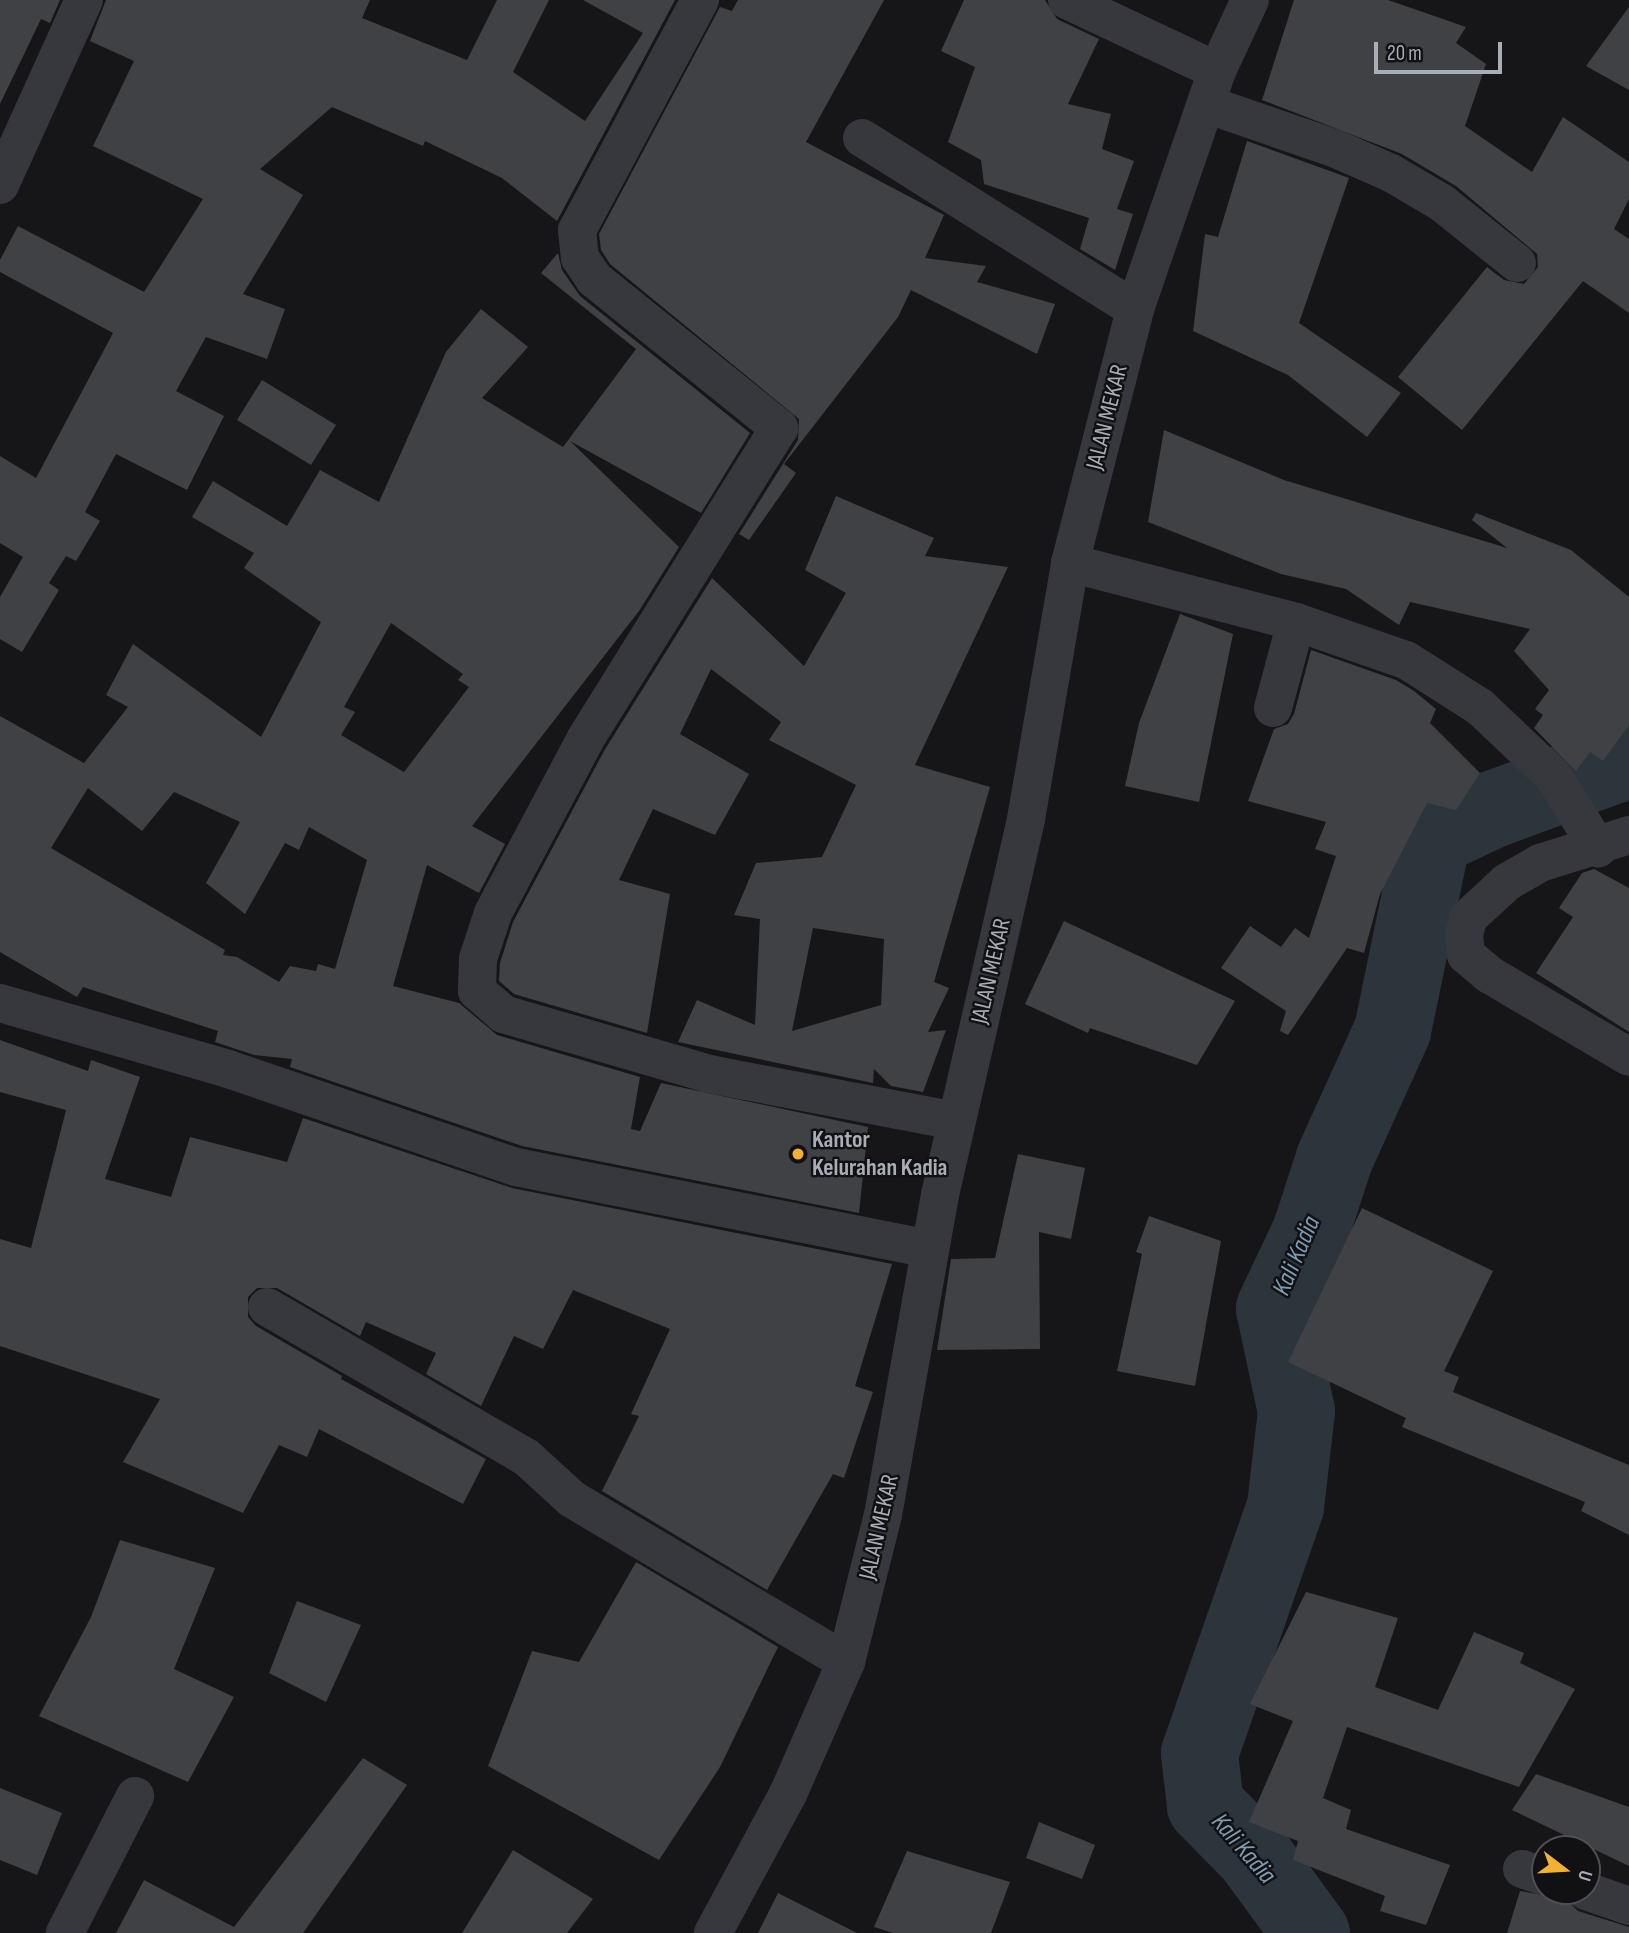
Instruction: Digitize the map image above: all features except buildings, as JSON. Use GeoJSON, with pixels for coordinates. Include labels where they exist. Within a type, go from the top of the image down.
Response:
{"type":"FeatureCollection","features":[{"type":"Feature","properties":{"kind":"street"},"geometry":{"type":"LineString","coordinates":[[5,161],[84,0]]}},
{"type":"Feature","properties":{"kind":"street"},"geometry":{"type":"LineString","coordinates":[[700,0],[578,230],[580,258],[594,279],[779,428],[585,740],[493,913],[478,959],[477,991],[503,1014],[709,1074],[915,1117],[956,1121]]}},
{"type":"Feature","properties":{"kind":"street"},"geometry":{"type":"LineString","coordinates":[[1067,0],[1211,88],[1391,173],[1442,203],[1517,262]]}},
{"type":"Feature","properties":{"kind":"street","name":"JALAN MEKAR"},"geometry":{"type":"LineString","coordinates":[[713,1933],[788,1794],[846,1662],[883,1515],[914,1359],[929,1249],[1026,819],[1070,563],[1135,309],[1211,88],[1250,0]]}},
{"type":"Feature","properties":{"kind":"street"},"geometry":{"type":"LineString","coordinates":[[862,138],[1135,309]]}},
{"type":"Feature","properties":{"kind":"street"},"geometry":{"type":"LineString","coordinates":[[1070,563],[1296,622],[1382,649],[1480,706],[1554,777],[1606,840],[1540,863],[1506,883],[1468,918],[1466,955],[1629,1057]]}},
{"type":"Feature","properties":{"kind":"street"},"geometry":{"type":"LineString","coordinates":[[1273,708],[1296,622]]}},
{"type":"Feature","properties":{"kind":"street"},"geometry":{"type":"LineString","coordinates":[[0,1003],[228,1069],[516,1167],[929,1249]]}},
{"type":"Feature","properties":{"kind":"street"},"geometry":{"type":"LineString","coordinates":[[267,1307],[526,1457],[572,1499],[846,1662]]}},
{"type":"Feature","properties":{"kind":"street"},"geometry":{"type":"LineString","coordinates":[[65,1933],[135,1796]]}},
{"type":"Feature","properties":{"kind":"street"},"geometry":{"type":"LineString","coordinates":[[1601,1896],[1629,1906]]}},
{"type":"Feature","properties":{"kind":"waterway","name":"Kali Kadia"},"geometry":{"type":"LineString","coordinates":[[1311,1933],[1253,1854],[1205,1805],[1199,1753],[1285,1506],[1296,1411],[1274,1308],[1310,1232],[1334,1158],[1392,1030],[1432,837],[1492,809],[1629,759]]}},
{"type":"Feature","properties":{"kind":"place","name":"Kantor Kelurahan Kadia"},"geometry":{"type":"Point","coordinates":[798,1154]}}]}
